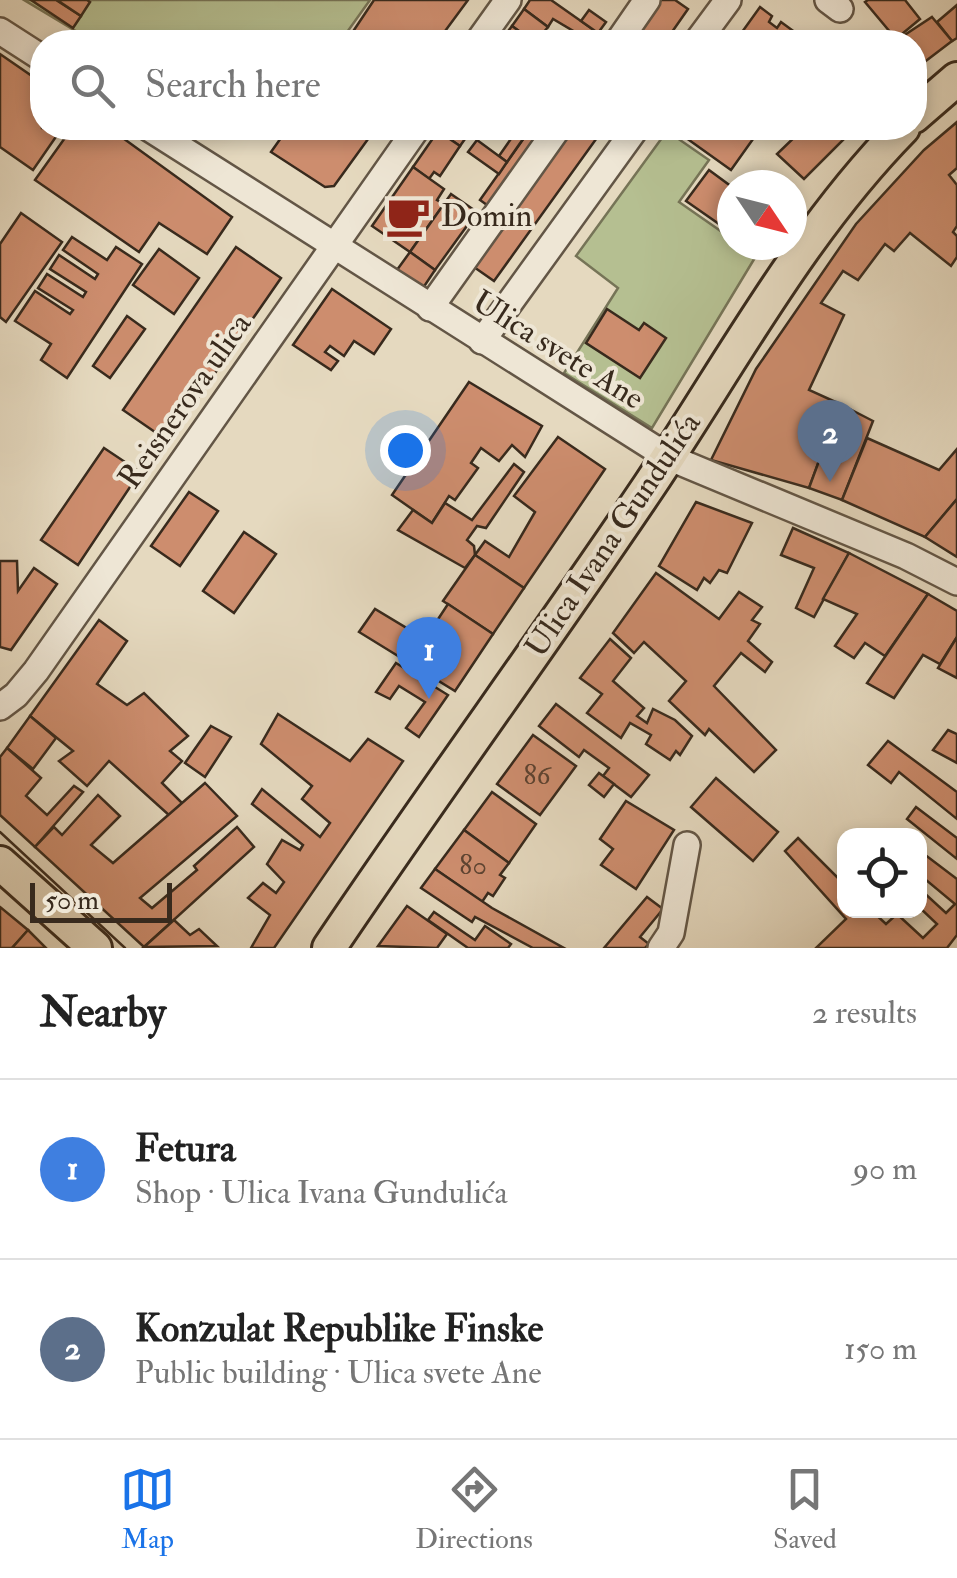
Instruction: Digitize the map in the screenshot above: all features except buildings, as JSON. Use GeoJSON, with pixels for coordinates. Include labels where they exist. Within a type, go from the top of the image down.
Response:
{"type":"FeatureCollection","features":[{"type":"Feature","properties":{"kind":"main road"},"geometry":{"type":"LineString","coordinates":[[927,105],[957,79]]}},
{"type":"Feature","properties":{"kind":"main road","name":"Ulica Ivana Gundulića"},"geometry":{"type":"LineString","coordinates":[[329,948],[668,458],[822,221],[891,140]]}},
{"type":"Feature","properties":{"kind":"main road"},"geometry":{"type":"LineString","coordinates":[[0,864],[95,948]]}},
{"type":"Feature","properties":{"kind":"street"},"geometry":{"type":"LineString","coordinates":[[487,30],[508,0]]}},
{"type":"Feature","properties":{"kind":"street"},"geometry":{"type":"LineString","coordinates":[[626,30],[647,0]]}},
{"type":"Feature","properties":{"kind":"street"},"geometry":{"type":"LineString","coordinates":[[707,30],[728,0]]}},
{"type":"Feature","properties":{"kind":"street"},"geometry":{"type":"LineString","coordinates":[[0,31],[30,50]]}},
{"type":"Feature","properties":{"kind":"street","name":"Ulica svete Ane"},"geometry":{"type":"LineString","coordinates":[[168,140],[668,458],[906,556],[957,582]]}},
{"type":"Feature","properties":{"kind":"street","name":"Reisnerova ulica"},"geometry":{"type":"LineString","coordinates":[[5,693],[409,140]]}},
{"type":"Feature","properties":{"kind":"street"},"geometry":{"type":"LineString","coordinates":[[430,308],[549,140]]}},
{"type":"Feature","properties":{"kind":"street"},"geometry":{"type":"LineString","coordinates":[[482,341],[627,140]]}},
{"type":"Feature","properties":{"kind":"street"},"geometry":{"type":"LineString","coordinates":[[661,948],[671,933],[687,845]]}},
{"type":"Feature","properties":{"kind":"green space"},"geometry":{"type":"Polygon","coordinates":[[[24,0],[370,0],[349,30],[74,30],[24,0]]]}},
{"type":"Feature","properties":{"kind":"green space"},"geometry":{"type":"Polygon","coordinates":[[[660,140],[680,140],[709,160],[679,202],[717,229],[717,260],[754,260],[652,428],[564,373],[618,288],[576,256],[660,140]]]}},
{"type":"Feature","properties":{"kind":"tram line"},"geometry":{"type":"LineString","coordinates":[[0,832],[125,948]]}},
{"type":"Feature","properties":{"kind":"place","name":"Domin"},"geometry":{"type":"Point","coordinates":[408,216]}},
{"type":"Feature","properties":{"kind":"place","name":"Konzulat Republike Finske"},"geometry":{"type":"Point","coordinates":[830,482]}},
{"type":"Feature","properties":{"kind":"place","name":"Fetura"},"geometry":{"type":"Point","coordinates":[429,699]}}]}
